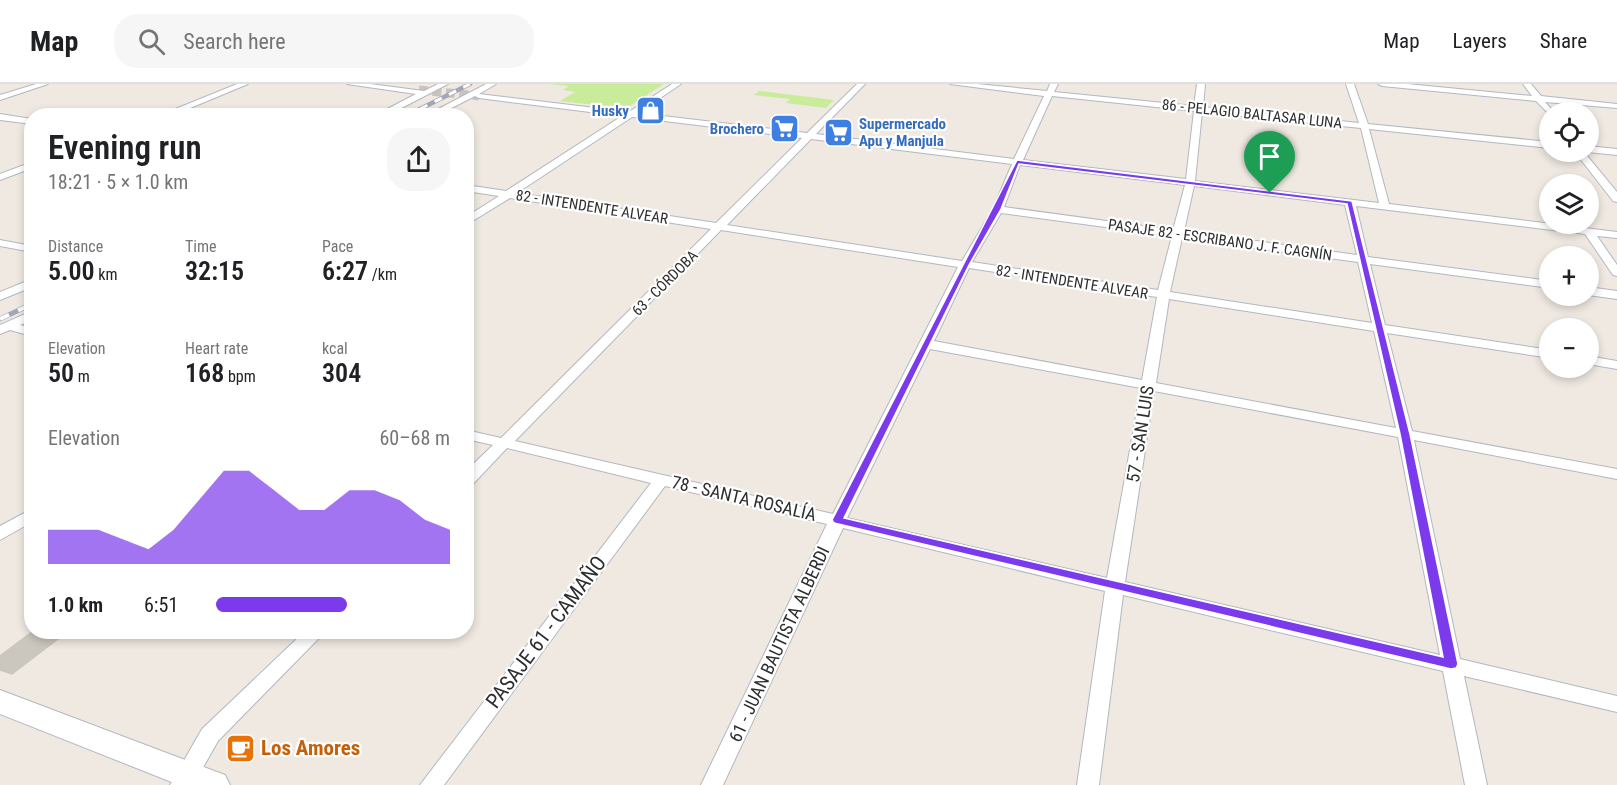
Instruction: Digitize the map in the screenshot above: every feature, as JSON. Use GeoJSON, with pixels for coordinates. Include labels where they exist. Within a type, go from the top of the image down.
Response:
{"type":"FeatureCollection","features":[{"type":"Feature","properties":{"kind":"main road"},"geometry":{"type":"LineString","coordinates":[[0,702],[184,780],[214,785]]}},
{"type":"Feature","properties":{"kind":"street"},"geometry":{"type":"LineString","coordinates":[[0,98],[44,84]]}},
{"type":"Feature","properties":{"kind":"street"},"geometry":{"type":"LineString","coordinates":[[182,108],[244,84]]}},
{"type":"Feature","properties":{"kind":"street"},"geometry":{"type":"LineString","coordinates":[[351,84],[422,92]]}},
{"type":"Feature","properties":{"kind":"street"},"geometry":{"type":"LineString","coordinates":[[369,84],[422,92]]}},
{"type":"Feature","properties":{"kind":"street"},"geometry":{"type":"LineString","coordinates":[[388,84],[433,89]]}},
{"type":"Feature","properties":{"kind":"street"},"geometry":{"type":"LineString","coordinates":[[393,108],[422,92],[444,84]]}},
{"type":"Feature","properties":{"kind":"street"},"geometry":{"type":"LineString","coordinates":[[475,95],[492,84]]}},
{"type":"Feature","properties":{"kind":"street"},"geometry":{"type":"LineString","coordinates":[[447,108],[503,84]]}},
{"type":"Feature","properties":{"kind":"street"},"geometry":{"type":"LineString","coordinates":[[474,217],[677,84]]}},
{"type":"Feature","properties":{"kind":"street","name":"63 - CÓRDOBA"},"geometry":{"type":"LineString","coordinates":[[474,473],[722,227],[861,84]]}},
{"type":"Feature","properties":{"kind":"street","name":"86 - PELAGIO BALTASAR LUNA"},"geometry":{"type":"LineString","coordinates":[[954,84],[1539,144]]}},
{"type":"Feature","properties":{"kind":"street","name":"61 - JUAN BAUTISTA ALBERDI"},"geometry":{"type":"LineString","coordinates":[[712,785],[838,520],[965,265],[998,209],[1017,162],[1054,84]]}},
{"type":"Feature","properties":{"kind":"street","name":"57 - SAN LUIS"},"geometry":{"type":"LineString","coordinates":[[1088,785],[1115,585],[1163,296],[1190,183],[1201,84]]}},
{"type":"Feature","properties":{"kind":"street"},"geometry":{"type":"LineString","coordinates":[[1350,84],[1364,125],[1385,207]]}},
{"type":"Feature","properties":{"kind":"street"},"geometry":{"type":"LineString","coordinates":[[1382,84],[1617,106]]}},
{"type":"Feature","properties":{"kind":"street"},"geometry":{"type":"LineString","coordinates":[[1527,84],[1541,102]]}},
{"type":"Feature","properties":{"kind":"street"},"geometry":{"type":"LineString","coordinates":[[475,95],[581,111],[591,109],[1539,226]]}},
{"type":"Feature","properties":{"kind":"street"},"geometry":{"type":"LineString","coordinates":[[475,95],[586,106],[591,109]]}},
{"type":"Feature","properties":{"kind":"street"},"geometry":{"type":"LineString","coordinates":[[0,117],[24,121]]}},
{"type":"Feature","properties":{"kind":"street"},"geometry":{"type":"LineString","coordinates":[[1599,150],[1617,152]]}},
{"type":"Feature","properties":{"kind":"street"},"geometry":{"type":"LineString","coordinates":[[1588,162],[1617,199]]}},
{"type":"Feature","properties":{"kind":"street"},"geometry":{"type":"LineString","coordinates":[[0,177],[24,168]]}},
{"type":"Feature","properties":{"kind":"street","name":"82 - INTENDENTE ALVEAR"},"geometry":{"type":"LineString","coordinates":[[474,189],[1539,352]]}},
{"type":"Feature","properties":{"kind":"street"},"geometry":{"type":"LineString","coordinates":[[1350,202],[1405,434],[1476,785]]}},
{"type":"Feature","properties":{"kind":"street","name":"PASAJE 82 - ESCRIBANO J. F. CAGNÍN"},"geometry":{"type":"LineString","coordinates":[[998,209],[1539,284]]}},
{"type":"Feature","properties":{"kind":"street"},"geometry":{"type":"LineString","coordinates":[[1599,233],[1617,235]]}},
{"type":"Feature","properties":{"kind":"street"},"geometry":{"type":"LineString","coordinates":[[1590,234],[1617,273]]}},
{"type":"Feature","properties":{"kind":"street"},"geometry":{"type":"LineString","coordinates":[[0,243],[24,248]]}},
{"type":"Feature","properties":{"kind":"street"},"geometry":{"type":"LineString","coordinates":[[0,296],[24,286]]}},
{"type":"Feature","properties":{"kind":"street"},"geometry":{"type":"LineString","coordinates":[[1599,293],[1617,295]]}},
{"type":"Feature","properties":{"kind":"street"},"geometry":{"type":"LineString","coordinates":[[4,328],[24,319]]}},
{"type":"Feature","properties":{"kind":"street"},"geometry":{"type":"LineString","coordinates":[[4,328],[24,331]]}},
{"type":"Feature","properties":{"kind":"street"},"geometry":{"type":"LineString","coordinates":[[927,344],[1617,474]]}},
{"type":"Feature","properties":{"kind":"street"},"geometry":{"type":"LineString","coordinates":[[1599,362],[1617,365]]}},
{"type":"Feature","properties":{"kind":"street","name":"78 - SANTA ROSALÍA"},"geometry":{"type":"LineString","coordinates":[[474,436],[1617,704]]}},
{"type":"Feature","properties":{"kind":"street","name":"PASAJE 61 - CAMAÑO"},"geometry":{"type":"LineString","coordinates":[[431,785],[662,479]]}},
{"type":"Feature","properties":{"kind":"street"},"geometry":{"type":"LineString","coordinates":[[0,534],[24,519]]}},
{"type":"Feature","properties":{"kind":"street"},"geometry":{"type":"LineString","coordinates":[[184,780],[210,735],[308,639]]}},
{"type":"Feature","properties":{"kind":"green space"},"geometry":{"type":"Polygon","coordinates":[[[549,84],[664,84],[627,108],[620,108],[560,101],[575,92],[563,90],[569,86],[549,84]]]}},
{"type":"Feature","properties":{"kind":"green space"},"geometry":{"type":"Polygon","coordinates":[[[759,91],[834,100],[826,108],[786,103],[790,99],[754,95],[759,91]]]}},
{"type":"Feature","properties":{"kind":"building"},"geometry":{"type":"Polygon","coordinates":[[[24,638],[58,639],[12,674],[0,670],[0,656],[24,638]]]}},
{"type":"Feature","properties":{"kind":"tunnel"},"geometry":{"type":"LineString","coordinates":[[419,90],[479,96]]}},
{"type":"Feature","properties":{"kind":"railway"},"geometry":{"type":"LineString","coordinates":[[422,108],[470,84]]}},
{"type":"Feature","properties":{"kind":"railway"},"geometry":{"type":"LineString","coordinates":[[0,319],[24,308]]}},
{"type":"Feature","properties":{"kind":"place","name":"Husky"},"geometry":{"type":"Point","coordinates":[650,111]}},
{"type":"Feature","properties":{"kind":"place","name":"Brochero"},"geometry":{"type":"Point","coordinates":[785,129]}},
{"type":"Feature","properties":{"kind":"place","name":"Supermercado Apu y Manjula"},"geometry":{"type":"Point","coordinates":[838,133]}},
{"type":"Feature","properties":{"kind":"place","name":"Los Amores"},"geometry":{"type":"Point","coordinates":[240,748]}},
{"type":"Feature","properties":{"kind":"route"},"geometry":{"type":"LineString","coordinates":[[1017,162],[1270,193],[1350,202],[1405,434],[1451,664],[838,520],[965,265],[998,209],[1017,162]]}}]}
